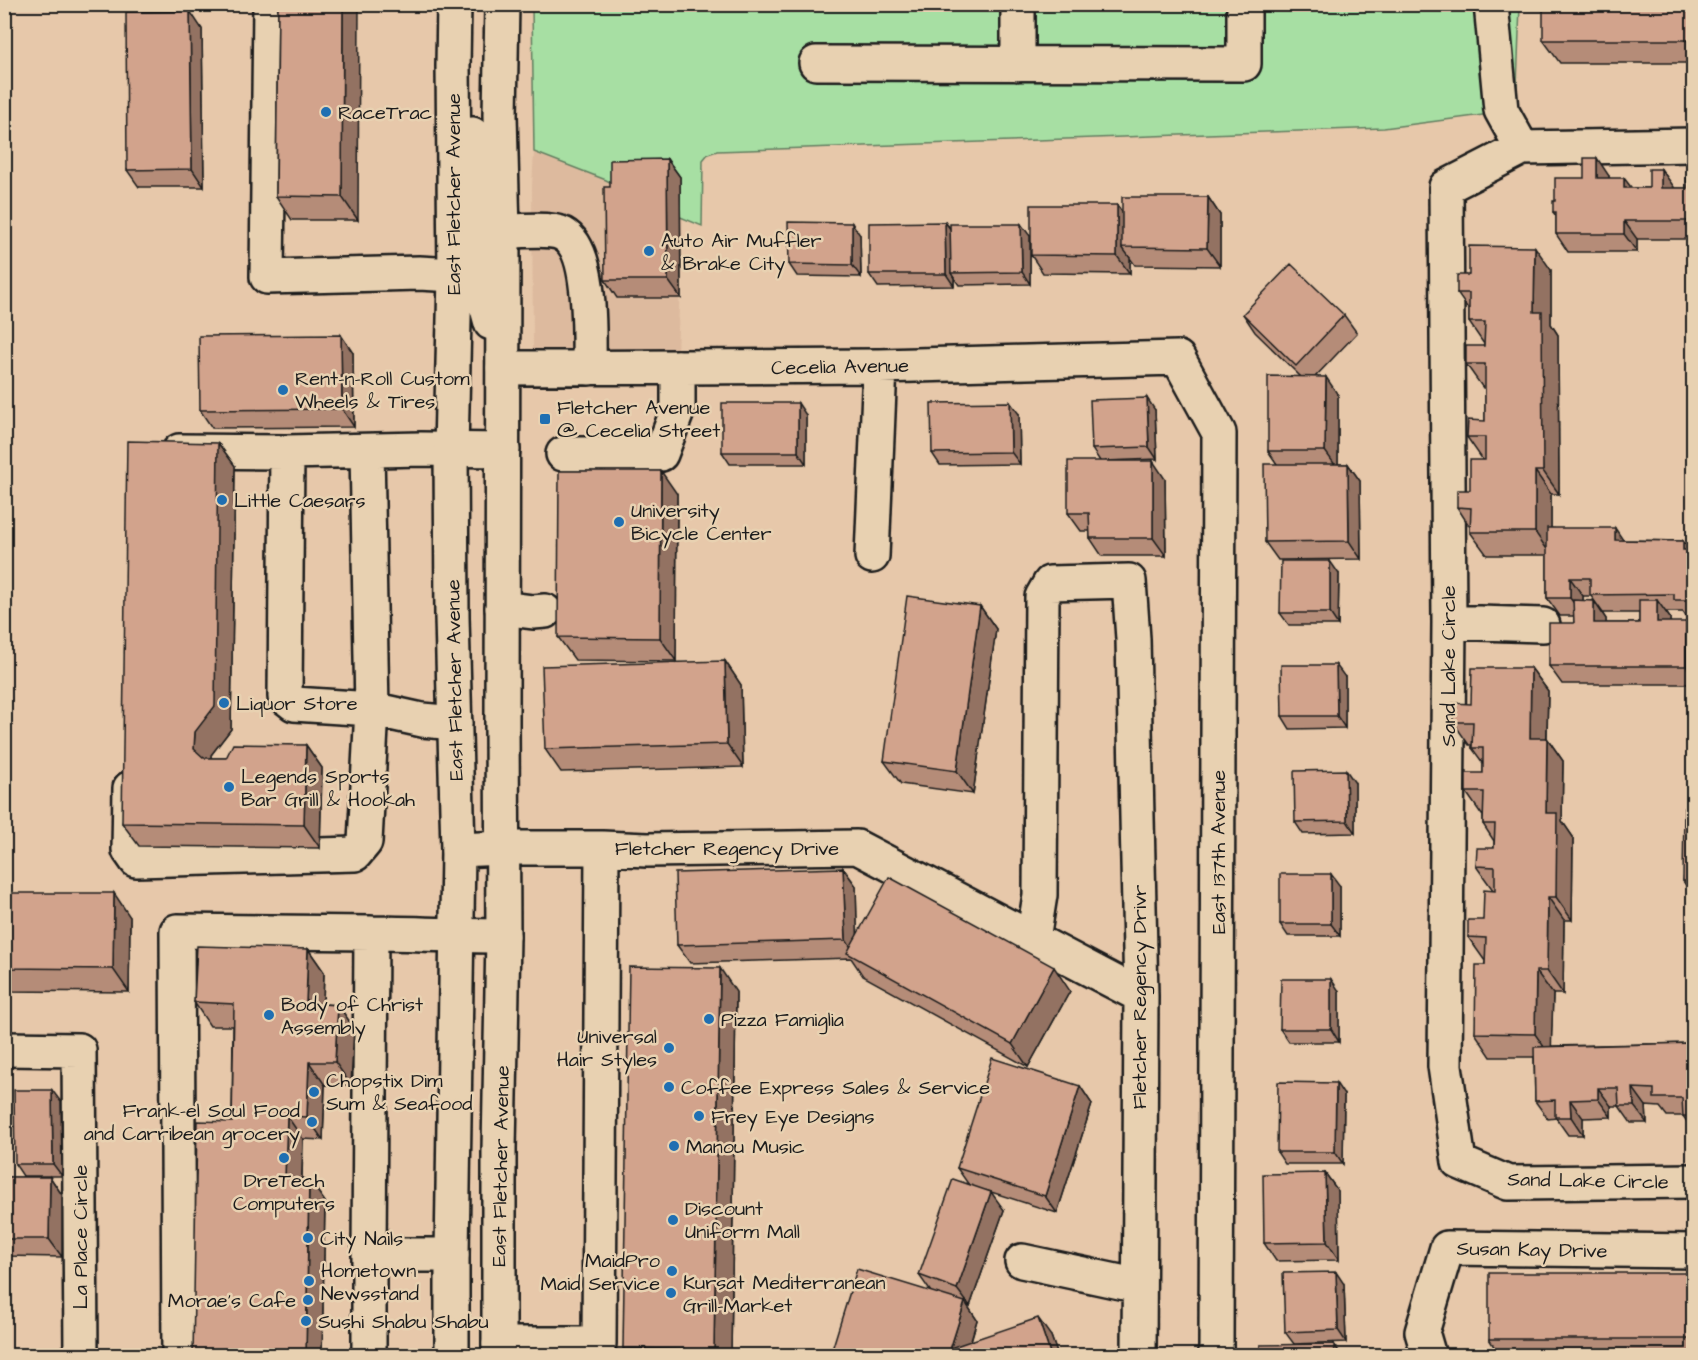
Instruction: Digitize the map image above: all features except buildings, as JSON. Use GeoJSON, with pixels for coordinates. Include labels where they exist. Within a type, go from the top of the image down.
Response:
{"type":"FeatureCollection","features":[{"type":"Feature","properties":{"kind":"street"},"geometry":{"type":"LineString","coordinates":[[270,4],[267,277],[419,273],[455,275]]}},
{"type":"Feature","properties":{"kind":"street","name":"East Fletcher Avenue"},"geometry":{"type":"LineString","coordinates":[[452,1356],[458,850],[452,617],[451,450],[455,275],[454,4]]}},
{"type":"Feature","properties":{"kind":"street","name":"East Fletcher Avenue"},"geometry":{"type":"LineString","coordinates":[[499,1350],[499,1149],[503,936],[503,232],[500,115],[502,4]]}},
{"type":"Feature","properties":{"kind":"street"},"geometry":{"type":"LineString","coordinates":[[1018,4],[1018,64]]}},
{"type":"Feature","properties":{"kind":"street"},"geometry":{"type":"LineString","coordinates":[[816,63],[1245,64],[1244,4]]}},
{"type":"Feature","properties":{"kind":"street"},"geometry":{"type":"LineString","coordinates":[[1491,4],[1501,110],[1522,148]]}},
{"type":"Feature","properties":{"kind":"street"},"geometry":{"type":"LineString","coordinates":[[453,66],[476,148],[478,276],[503,368]]}},
{"type":"Feature","properties":{"kind":"street","name":"Sand Lake Circle"},"geometry":{"type":"LineString","coordinates":[[1694,145],[1522,148],[1446,187],[1449,622],[1445,1066],[1459,1162],[1508,1183],[1694,1181]]}},
{"type":"Feature","properties":{"kind":"street"},"geometry":{"type":"LineString","coordinates":[[503,232],[536,230],[562,233],[576,246],[586,284],[589,330],[588,368]]}},
{"type":"Feature","properties":{"kind":"street","name":"Cecelia Avenue"},"geometry":{"type":"LineString","coordinates":[[503,368],[880,366],[1178,358]]}},
{"type":"Feature","properties":{"kind":"street","name":"East 137th Avenue"},"geometry":{"type":"LineString","coordinates":[[1178,358],[1219,433],[1216,1356]]}},
{"type":"Feature","properties":{"kind":"street"},"geometry":{"type":"LineString","coordinates":[[872,556],[880,366]]}},
{"type":"Feature","properties":{"kind":"street"},"geometry":{"type":"LineString","coordinates":[[562,453],[661,454],[678,409],[678,367]]}},
{"type":"Feature","properties":{"kind":"street"},"geometry":{"type":"LineString","coordinates":[[155,451],[503,450]]}},
{"type":"Feature","properties":{"kind":"street"},"geometry":{"type":"LineString","coordinates":[[130,756],[129,850],[136,860],[355,854],[365,842],[372,709],[367,451]]}},
{"type":"Feature","properties":{"kind":"street"},"geometry":{"type":"LineString","coordinates":[[287,452],[285,697],[294,704],[372,709],[422,720],[455,723]]}},
{"type":"Feature","properties":{"kind":"street","name":"Fletcher Regency Drivr"},"geometry":{"type":"LineString","coordinates":[[1033,939],[1040,895],[1042,597],[1050,583],[1129,582],[1133,639],[1141,996],[1139,1356]]}},
{"type":"Feature","properties":{"kind":"street"},"geometry":{"type":"LineString","coordinates":[[502,608],[533,612],[545,611]]}},
{"type":"Feature","properties":{"kind":"street"},"geometry":{"type":"LineString","coordinates":[[1449,622],[1543,625]]}},
{"type":"Feature","properties":{"kind":"street","name":"Fletcher Regency Drive"},"geometry":{"type":"LineString","coordinates":[[458,850],[857,847],[1141,996]]}},
{"type":"Feature","properties":{"kind":"street"},"geometry":{"type":"LineString","coordinates":[[499,1350],[598,1344],[602,848]]}},
{"type":"Feature","properties":{"kind":"street"},"geometry":{"type":"LineString","coordinates":[[179,1356],[177,931],[503,936]]}},
{"type":"Feature","properties":{"kind":"street"},"geometry":{"type":"LineString","coordinates":[[369,1356],[371,933]]}},
{"type":"Feature","properties":{"kind":"street","name":"La Place Circle"},"geometry":{"type":"LineString","coordinates":[[4,1049],[79,1050],[81,1356]]}},
{"type":"Feature","properties":{"kind":"street","name":"Susan Kay Drive"},"geometry":{"type":"LineString","coordinates":[[1429,1356],[1422,1332],[1447,1248],[1694,1251]]}},
{"type":"Feature","properties":{"kind":"street"},"geometry":{"type":"LineString","coordinates":[[369,1256],[452,1255]]}},
{"type":"Feature","properties":{"kind":"street"},"geometry":{"type":"LineString","coordinates":[[1022,1261],[1139,1286]]}},
{"type":"Feature","properties":{"kind":"shaded area"},"geometry":{"type":"Polygon","coordinates":[[[534,152],[606,180],[683,218],[677,352],[533,352],[532,186],[534,152]]]}},
{"type":"Feature","properties":{"kind":"green space"},"geometry":{"type":"Polygon","coordinates":[[[532,5],[1520,5],[1516,113],[1498,113],[1384,128],[717,151],[708,154],[703,160],[702,226],[661,209],[606,180],[534,152],[532,5]]]}},
{"type":"Feature","properties":{"kind":"place","name":"RaceTrac"},"geometry":{"type":"Point","coordinates":[326,112]}},
{"type":"Feature","properties":{"kind":"place","name":"Auto Air Muffler & Brake City"},"geometry":{"type":"Point","coordinates":[649,251]}},
{"type":"Feature","properties":{"kind":"place","name":"Rent-n-Roll Custom Wheels & Tires"},"geometry":{"type":"Point","coordinates":[283,390]}},
{"type":"Feature","properties":{"kind":"place","name":"Fletcher Avenue @ Cecelia Street"},"geometry":{"type":"Point","coordinates":[545,419]}},
{"type":"Feature","properties":{"kind":"place","name":"Little Caesars"},"geometry":{"type":"Point","coordinates":[222,500]}},
{"type":"Feature","properties":{"kind":"place","name":"University Bicycle Center"},"geometry":{"type":"Point","coordinates":[619,522]}},
{"type":"Feature","properties":{"kind":"place","name":"Liquor Store"},"geometry":{"type":"Point","coordinates":[224,703]}},
{"type":"Feature","properties":{"kind":"place","name":"Legends Sports Bar Grill & Hookah"},"geometry":{"type":"Point","coordinates":[229,787]}},
{"type":"Feature","properties":{"kind":"place","name":"Body of Christ Assembly"},"geometry":{"type":"Point","coordinates":[269,1015]}},
{"type":"Feature","properties":{"kind":"place","name":"Pizza Famiglia"},"geometry":{"type":"Point","coordinates":[709,1019]}},
{"type":"Feature","properties":{"kind":"place","name":"Universal Hair Styles"},"geometry":{"type":"Point","coordinates":[669,1048]}},
{"type":"Feature","properties":{"kind":"place","name":"Coffee Express Sales & Service"},"geometry":{"type":"Point","coordinates":[669,1087]}},
{"type":"Feature","properties":{"kind":"place","name":"Chopstix Dim Sum & Seafood"},"geometry":{"type":"Point","coordinates":[314,1092]}},
{"type":"Feature","properties":{"kind":"place","name":"Frey Eye Designs"},"geometry":{"type":"Point","coordinates":[699,1116]}},
{"type":"Feature","properties":{"kind":"place","name":"Frank-el Soul Food and Carribean grocery"},"geometry":{"type":"Point","coordinates":[312,1122]}},
{"type":"Feature","properties":{"kind":"place","name":"Manou Music"},"geometry":{"type":"Point","coordinates":[674,1146]}},
{"type":"Feature","properties":{"kind":"place","name":"DreTech Computers"},"geometry":{"type":"Point","coordinates":[284,1158]}},
{"type":"Feature","properties":{"kind":"place","name":"Discount Uniform Mall"},"geometry":{"type":"Point","coordinates":[673,1220]}},
{"type":"Feature","properties":{"kind":"place","name":"City Nails"},"geometry":{"type":"Point","coordinates":[308,1238]}},
{"type":"Feature","properties":{"kind":"place","name":"MaidPro Maid Service"},"geometry":{"type":"Point","coordinates":[672,1271]}},
{"type":"Feature","properties":{"kind":"place","name":"Hometown Newsstand"},"geometry":{"type":"Point","coordinates":[309,1281]}},
{"type":"Feature","properties":{"kind":"place","name":"Kursat Mediterranean Grill-Market"},"geometry":{"type":"Point","coordinates":[671,1293]}},
{"type":"Feature","properties":{"kind":"place","name":"Morae's Cafe"},"geometry":{"type":"Point","coordinates":[308,1300]}},
{"type":"Feature","properties":{"kind":"place","name":"Sushi Shabu Shabu"},"geometry":{"type":"Point","coordinates":[306,1321]}}]}
